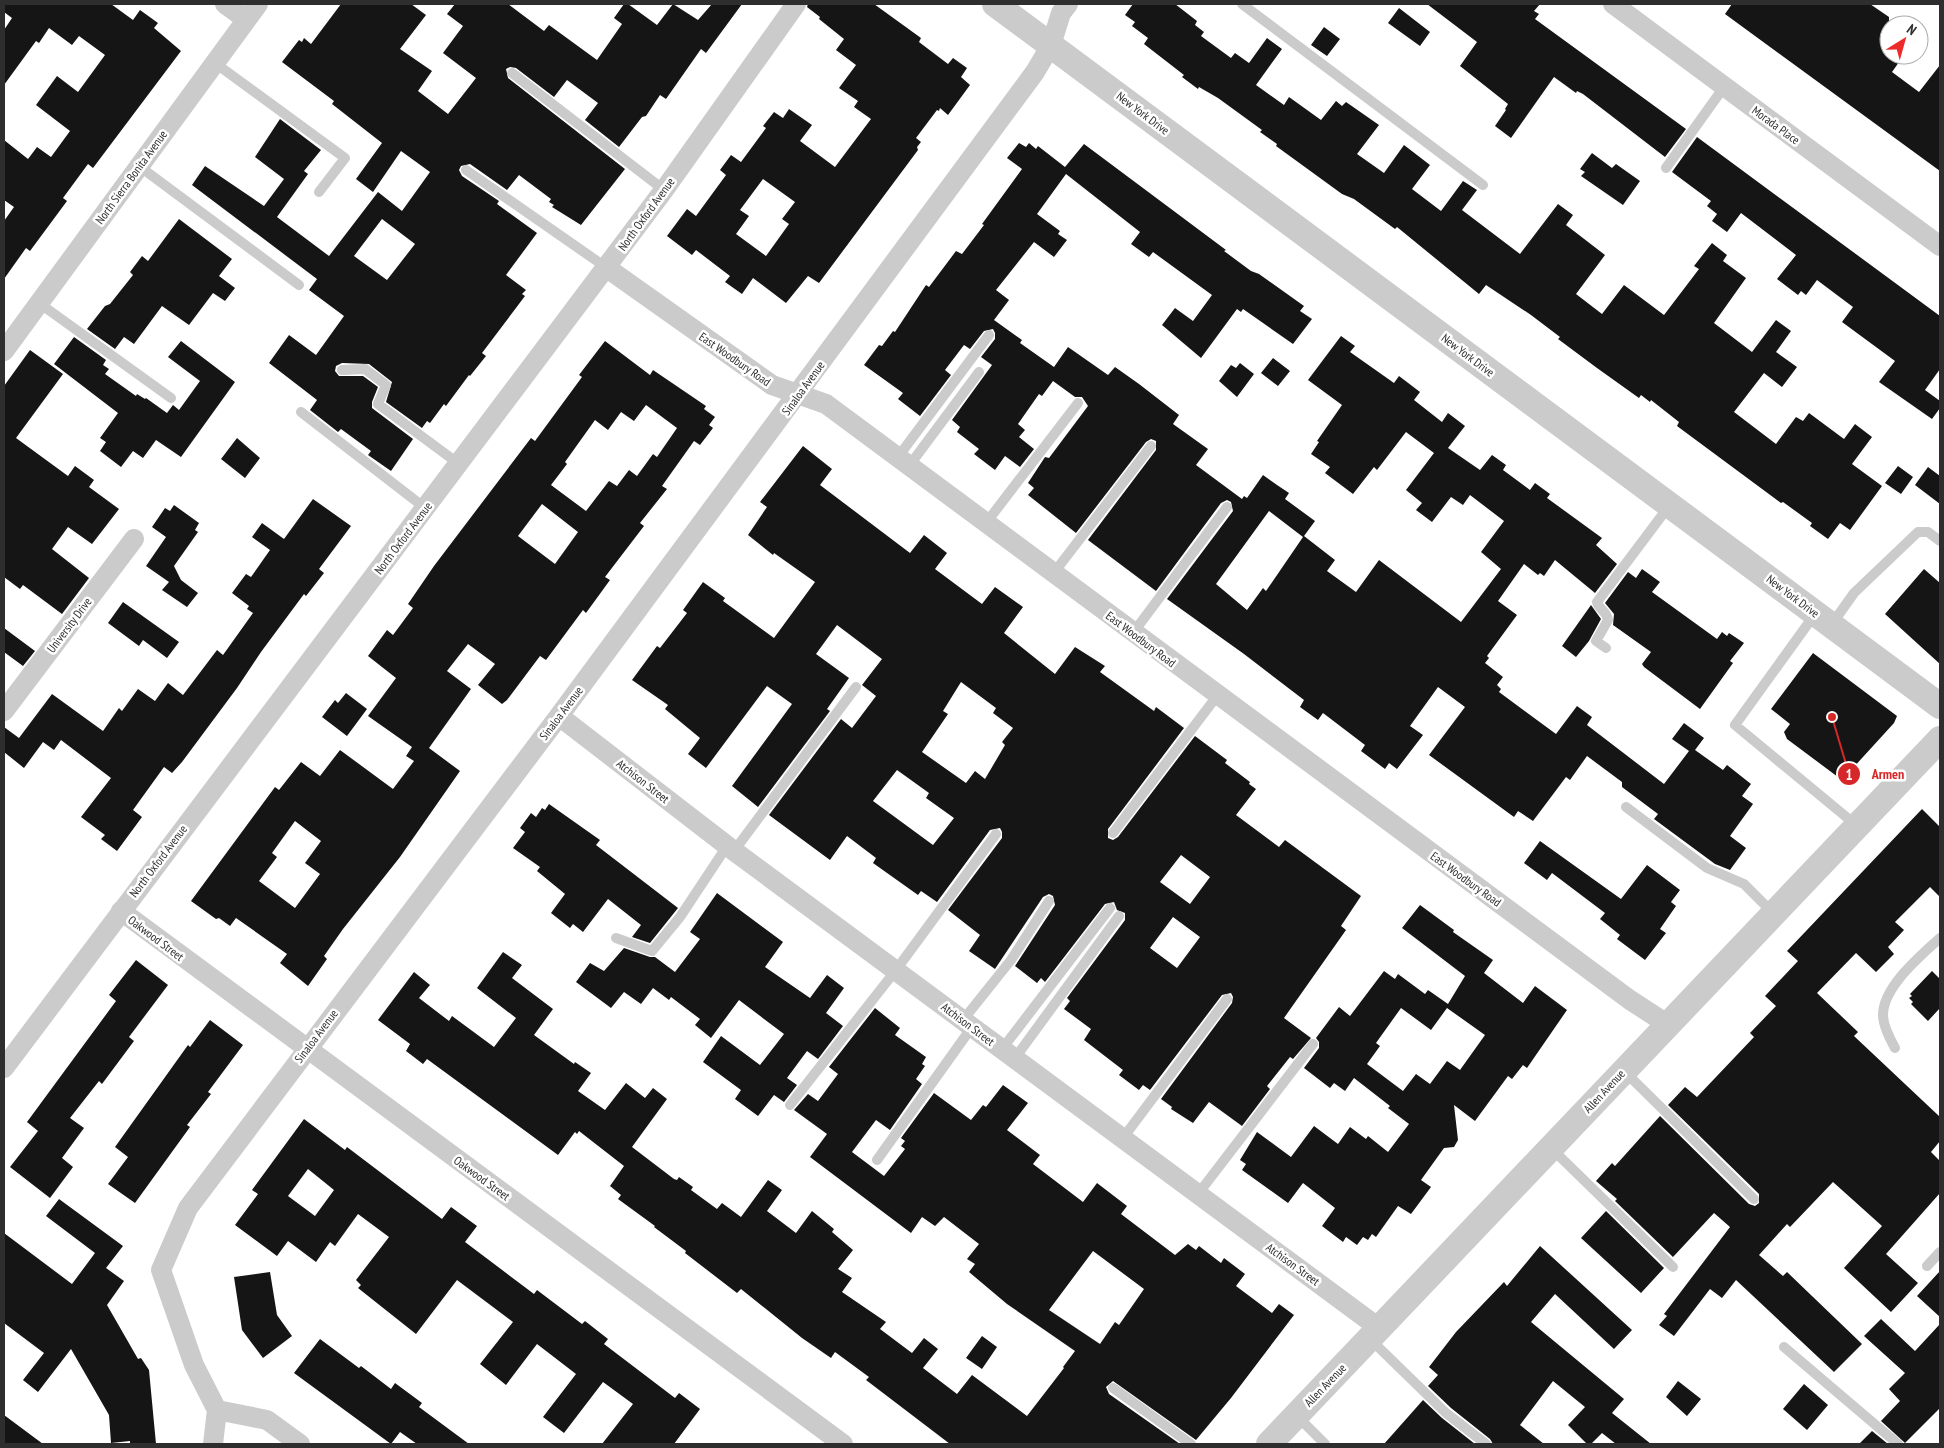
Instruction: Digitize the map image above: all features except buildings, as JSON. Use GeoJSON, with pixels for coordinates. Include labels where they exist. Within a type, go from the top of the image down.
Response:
{"type":"FeatureCollection","features":[{"type":"Feature","properties":{"kind":"street"},"geometry":{"type":"LineString","coordinates":[[225,4],[252,12]]}},
{"type":"Feature","properties":{"kind":"street","name":"North Oxford Avenue"},"geometry":{"type":"LineString","coordinates":[[4,1068],[120,911],[607,268],[796,4]]}},
{"type":"Feature","properties":{"kind":"street","name":"New York Drive"},"geometry":{"type":"LineString","coordinates":[[995,4],[1940,706]]}},
{"type":"Feature","properties":{"kind":"street","name":"Sinaloa Avenue"},"geometry":{"type":"LineString","coordinates":[[217,1410],[194,1364],[161,1270],[188,1208],[798,395],[1034,72],[1051,45],[1061,13],[1068,4]]}},
{"type":"Feature","properties":{"kind":"street","name":"Morada Place"},"geometry":{"type":"LineString","coordinates":[[1613,4],[1940,246]]}},
{"type":"Feature","properties":{"kind":"street","name":"North Sierra Bonita Avenue"},"geometry":{"type":"LineString","coordinates":[[4,351],[252,12]]}},
{"type":"Feature","properties":{"kind":"street","name":"East Woodbury Road"},"geometry":{"type":"LineString","coordinates":[[607,268],[772,385],[826,404],[1217,696],[1630,1000],[1667,1024]]}},
{"type":"Feature","properties":{"kind":"street","name":"University Drive"},"geometry":{"type":"LineString","coordinates":[[4,711],[134,539]]}},
{"type":"Feature","properties":{"kind":"street","name":"Atchison Street"},"geometry":{"type":"LineString","coordinates":[[559,716],[730,848],[1198,1194],[1374,1333]]}},
{"type":"Feature","properties":{"kind":"street","name":"Allen Avenue"},"geometry":{"type":"LineString","coordinates":[[1269,1444],[1940,739]]}},
{"type":"Feature","properties":{"kind":"street","name":"Oakwood Street"},"geometry":{"type":"LineString","coordinates":[[120,911],[844,1444]]}},
{"type":"Feature","properties":{"kind":"street"},"geometry":{"type":"LineString","coordinates":[[212,1444],[217,1410],[267,1420],[300,1444]]}},
{"type":"Feature","properties":{"kind":"lane"},"geometry":{"type":"LineString","coordinates":[[1242,4],[1483,185]]}},
{"type":"Feature","properties":{"kind":"lane"},"geometry":{"type":"LineString","coordinates":[[215,62],[345,158],[319,192]]}},
{"type":"Feature","properties":{"kind":"lane"},"geometry":{"type":"LineString","coordinates":[[512,73],[664,190]]}},
{"type":"Feature","properties":{"kind":"lane"},"geometry":{"type":"LineString","coordinates":[[1666,168],[1724,87]]}},
{"type":"Feature","properties":{"kind":"lane"},"geometry":{"type":"LineString","coordinates":[[139,166],[299,285]]}},
{"type":"Feature","properties":{"kind":"lane"},"geometry":{"type":"LineString","coordinates":[[466,170],[607,268]]}},
{"type":"Feature","properties":{"kind":"lane"},"geometry":{"type":"LineString","coordinates":[[39,303],[171,398]]}},
{"type":"Feature","properties":{"kind":"lane"},"geometry":{"type":"LineString","coordinates":[[903,461],[990,335]]}},
{"type":"Feature","properties":{"kind":"lane"},"geometry":{"type":"LineString","coordinates":[[342,370],[364,369],[386,385],[378,404],[459,464]]}},
{"type":"Feature","properties":{"kind":"lane"},"geometry":{"type":"LineString","coordinates":[[903,461],[979,372]]}},
{"type":"Feature","properties":{"kind":"lane"},"geometry":{"type":"LineString","coordinates":[[986,523],[1078,403]]}},
{"type":"Feature","properties":{"kind":"lane"},"geometry":{"type":"LineString","coordinates":[[302,412],[425,508]]}},
{"type":"Feature","properties":{"kind":"lane"},"geometry":{"type":"LineString","coordinates":[[1054,574],[1151,446]]}},
{"type":"Feature","properties":{"kind":"lane"},"geometry":{"type":"LineString","coordinates":[[1606,648],[1596,641],[1608,620],[1607,614],[1598,606],[1597,602],[1670,505]]}},
{"type":"Feature","properties":{"kind":"lane"},"geometry":{"type":"LineString","coordinates":[[1133,633],[1227,507]]}},
{"type":"Feature","properties":{"kind":"lane"},"geometry":{"type":"LineString","coordinates":[[1857,826],[1735,725],[1823,619],[1854,593],[1918,532],[1928,532],[1940,541]]}},
{"type":"Feature","properties":{"kind":"lane"},"geometry":{"type":"LineString","coordinates":[[616,938],[652,951],[680,918],[730,848],[856,687]]}},
{"type":"Feature","properties":{"kind":"lane"},"geometry":{"type":"LineString","coordinates":[[1113,833],[1217,696]]}},
{"type":"Feature","properties":{"kind":"lane"},"geometry":{"type":"LineString","coordinates":[[1626,807],[1707,868],[1744,884],[1773,913]]}},
{"type":"Feature","properties":{"kind":"lane"},"geometry":{"type":"LineString","coordinates":[[790,1105],[896,970],[996,834]]}},
{"type":"Feature","properties":{"kind":"lane"},"geometry":{"type":"LineString","coordinates":[[877,1160],[1049,901]]}},
{"type":"Feature","properties":{"kind":"lane"},"geometry":{"type":"LineString","coordinates":[[1008,1054],[1110,908]]}},
{"type":"Feature","properties":{"kind":"lane"},"geometry":{"type":"LineString","coordinates":[[1008,1054],[1120,916]]}},
{"type":"Feature","properties":{"kind":"lane"},"geometry":{"type":"LineString","coordinates":[[1895,1048],[1883,1014],[1889,994],[1912,964],[1940,938]]}},
{"type":"Feature","properties":{"kind":"lane"},"geometry":{"type":"LineString","coordinates":[[1123,1138],[1227,999]]}},
{"type":"Feature","properties":{"kind":"lane"},"geometry":{"type":"LineString","coordinates":[[1198,1194],[1313,1044]]}},
{"type":"Feature","properties":{"kind":"lane"},"geometry":{"type":"LineString","coordinates":[[1623,1070],[1754,1199]]}},
{"type":"Feature","properties":{"kind":"lane"},"geometry":{"type":"LineString","coordinates":[[1550,1148],[1673,1267]]}},
{"type":"Feature","properties":{"kind":"lane"},"geometry":{"type":"LineString","coordinates":[[1927,1266],[1940,1252]]}},
{"type":"Feature","properties":{"kind":"lane"},"geometry":{"type":"LineString","coordinates":[[1374,1333],[1446,1413],[1486,1444]]}},
{"type":"Feature","properties":{"kind":"lane"},"geometry":{"type":"LineString","coordinates":[[1784,1347],[1898,1444]]}},
{"type":"Feature","properties":{"kind":"lane"},"geometry":{"type":"LineString","coordinates":[[1113,1388],[1191,1444]]}},
{"type":"Feature","properties":{"kind":"lane"},"geometry":{"type":"LineString","coordinates":[[1296,1416],[1325,1444]]}},
{"type":"Feature","properties":{"kind":"place","name":"Armen"},"geometry":{"type":"Point","coordinates":[1832,717]}}]}
